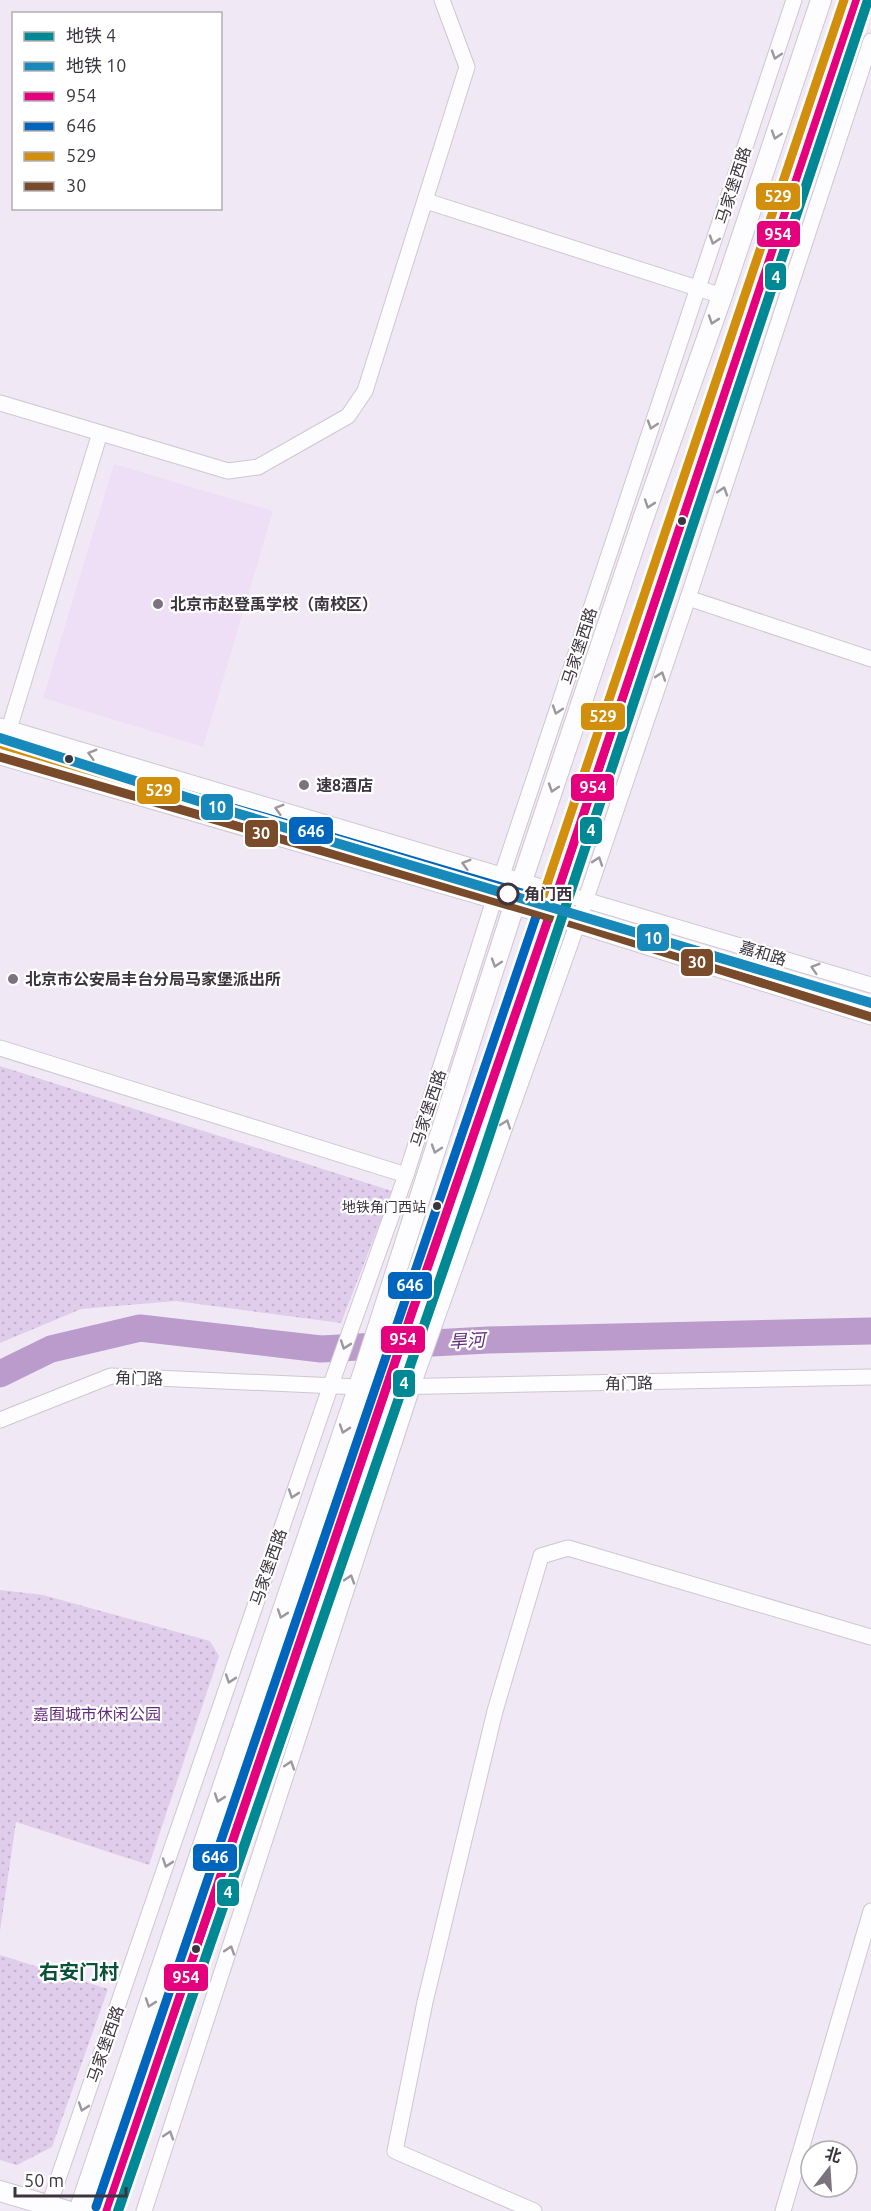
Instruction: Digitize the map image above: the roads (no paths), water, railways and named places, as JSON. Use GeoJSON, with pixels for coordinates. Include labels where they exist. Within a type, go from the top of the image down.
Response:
{"type":"FeatureCollection","features":[{"type":"Feature","properties":{"kind":"main road","name":"马家堡西路"},"geometry":{"type":"LineString","coordinates":[[79,2211],[384,1311],[522,881],[643,519],[722,296],[821,0]]}},
{"type":"Feature","properties":{"kind":"main road"},"geometry":{"type":"LineString","coordinates":[[107,2211],[411,1315],[549,917],[857,0]]}},
{"type":"Feature","properties":{"kind":"main road"},"geometry":{"type":"LineString","coordinates":[[0,2191],[55,2209]]}},
{"type":"Feature","properties":{"kind":"street"},"geometry":{"type":"LineString","coordinates":[[0,403],[228,471],[258,467],[348,416],[365,391],[467,67],[442,0]]}},
{"type":"Feature","properties":{"kind":"street","name":"马家堡西路"},"geometry":{"type":"LineString","coordinates":[[55,2209],[331,1383],[406,1175],[502,875],[794,0]]}},
{"type":"Feature","properties":{"kind":"street"},"geometry":{"type":"LineString","coordinates":[[144,2211],[418,1370],[577,925],[688,598],[871,41]]}},
{"type":"Feature","properties":{"kind":"street"},"geometry":{"type":"LineString","coordinates":[[426,201],[722,296]]}},
{"type":"Feature","properties":{"kind":"street"},"geometry":{"type":"LineString","coordinates":[[4,728],[100,433]]}},
{"type":"Feature","properties":{"kind":"street"},"geometry":{"type":"LineString","coordinates":[[688,598],[871,659]]}},
{"type":"Feature","properties":{"kind":"street","name":"嘉和路"},"geometry":{"type":"LineString","coordinates":[[4,728],[871,985]]}},
{"type":"Feature","properties":{"kind":"street","name":"嘉和路"},"geometry":{"type":"LineString","coordinates":[[0,757],[577,925],[871,1017]]}},
{"type":"Feature","properties":{"kind":"street"},"geometry":{"type":"LineString","coordinates":[[0,1048],[406,1175]]}},
{"type":"Feature","properties":{"kind":"street","name":"角门路"},"geometry":{"type":"LineString","coordinates":[[0,1420],[111,1376],[331,1383],[361,1380]]}},
{"type":"Feature","properties":{"kind":"street","name":"角门路"},"geometry":{"type":"LineString","coordinates":[[390,1380],[413,1385],[577,1384],[871,1377]]}},
{"type":"Feature","properties":{"kind":"street"},"geometry":{"type":"LineString","coordinates":[[534,2211],[395,2151],[425,2002],[492,1722],[541,1556],[568,1548],[871,1637]]}},
{"type":"Feature","properties":{"kind":"street"},"geometry":{"type":"LineString","coordinates":[[783,2211],[871,1911]]}},
{"type":"Feature","properties":{"kind":"waterway","name":"旱河"},"geometry":{"type":"LineString","coordinates":[[0,1374],[51,1349],[140,1328],[321,1349],[488,1340],[871,1331]]}},
{"type":"Feature","properties":{"kind":"metro line","name":"4"},"geometry":{"type":"LineString","coordinates":[[118,2211],[476,1175],[868,0]]}},
{"type":"Feature","properties":{"kind":"metro line","name":"10"},"geometry":{"type":"LineString","coordinates":[[0,738],[236,813],[871,1003]]}},
{"type":"Feature","properties":{"kind":"place","name":"北京市赵登禹学校（南校区）"},"geometry":{"type":"Point","coordinates":[158,604]}},
{"type":"Feature","properties":{"kind":"place","name":"速8酒店"},"geometry":{"type":"Point","coordinates":[304,785]}},
{"type":"Feature","properties":{"kind":"place","name":"角门西"},"geometry":{"type":"Point","coordinates":[508,894]}},
{"type":"Feature","properties":{"kind":"place","name":"北京市公安局丰台分局马家堡派出所"},"geometry":{"type":"Point","coordinates":[13,979]}},
{"type":"Feature","properties":{"kind":"place","name":"地铁角门西站"},"geometry":{"type":"Point","coordinates":[437,1206]}},
{"type":"Feature","properties":{"kind":"district","name":"右安门村"},"geometry":{"type":"Point","coordinates":[79,1972]}},
{"type":"Feature","properties":{"kind":"park label","name":"嘉囿城市休闲公园"},"geometry":{"type":"Point","coordinates":[97,1714]}}]}
